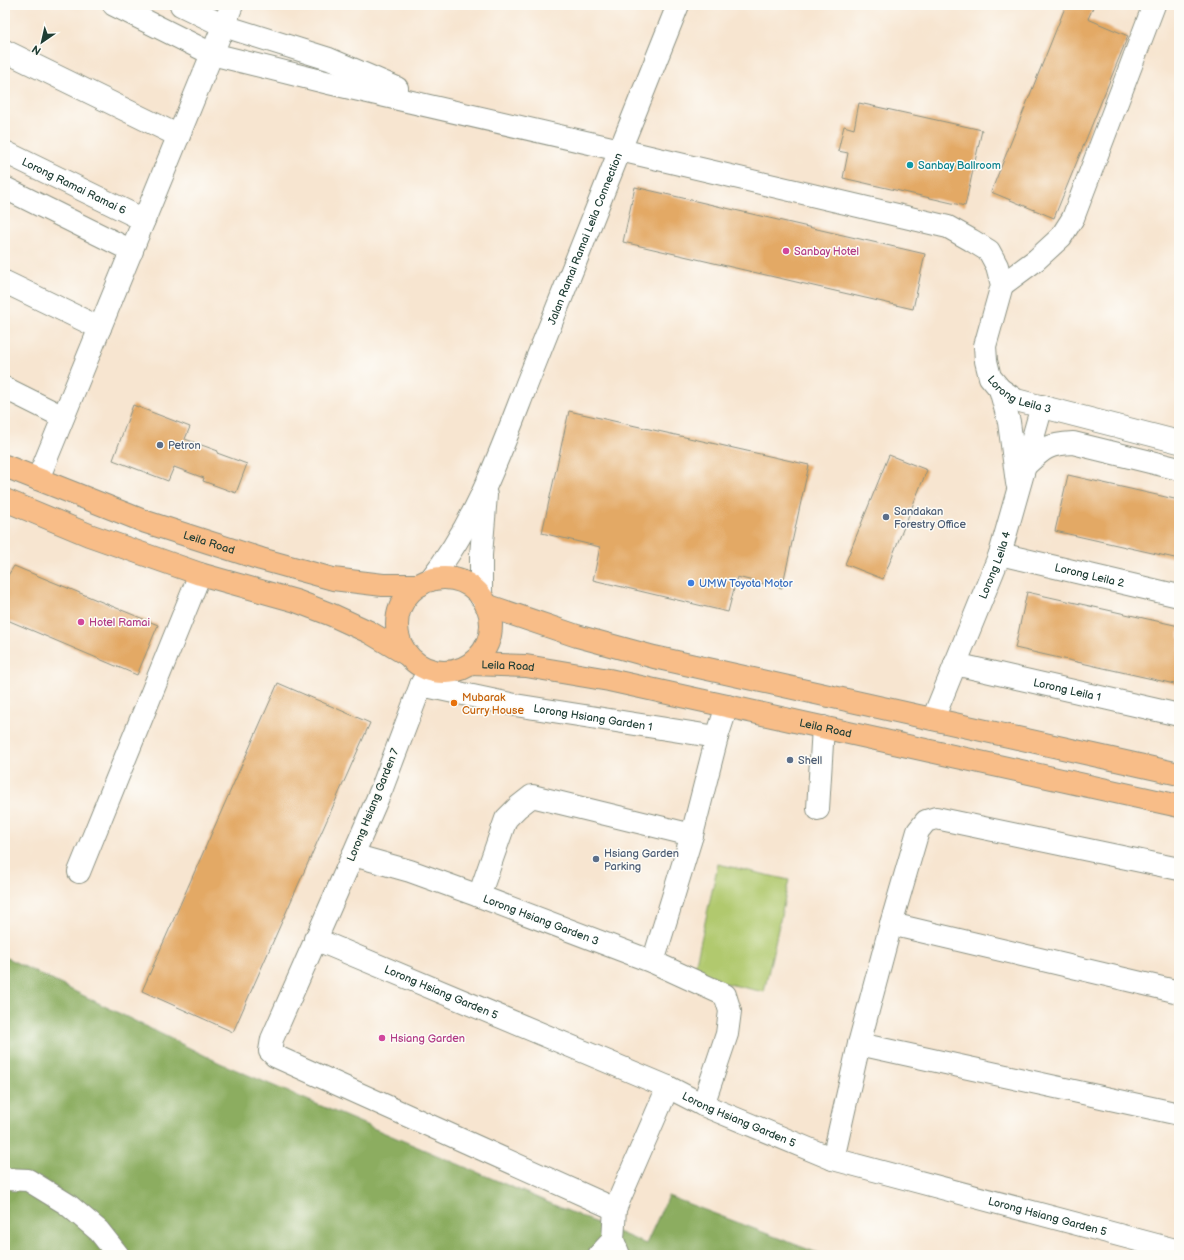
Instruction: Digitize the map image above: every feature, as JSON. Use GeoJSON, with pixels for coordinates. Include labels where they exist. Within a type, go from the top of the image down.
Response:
{"type":"FeatureCollection","features":[{"type":"Feature","properties":{"kind":"main road","name":"Leila Road"},"geometry":{"type":"LineString","coordinates":[[5,466],[146,522],[261,559],[332,579],[383,585],[425,582]]}},
{"type":"Feature","properties":{"kind":"main road"},"geometry":{"type":"LineString","coordinates":[[5,500],[89,535],[200,574],[296,601],[332,615],[369,632],[406,654],[417,664],[425,678],[444,672],[458,670],[471,664],[480,655],[488,644],[491,631],[490,618],[484,601],[471,587],[458,581],[444,578],[425,582],[408,595],[400,608],[397,624],[399,640],[406,654]]}},
{"type":"Feature","properties":{"kind":"main road"},"geometry":{"type":"LineString","coordinates":[[484,601],[577,636],[654,657],[1179,774]]}},
{"type":"Feature","properties":{"kind":"main road","name":"Leila Road"},"geometry":{"type":"LineString","coordinates":[[471,664],[526,666],[608,680],[1179,806]]}},
{"type":"Feature","properties":{"kind":"street"},"geometry":{"type":"LineString","coordinates":[[114,5],[212,54],[329,83],[620,150],[678,5]]}},
{"type":"Feature","properties":{"kind":"street"},"geometry":{"type":"LineString","coordinates":[[181,5],[224,26],[329,59],[449,110]]}},
{"type":"Feature","properties":{"kind":"street"},"geometry":{"type":"LineString","coordinates":[[38,479],[232,5]]}},
{"type":"Feature","properties":{"kind":"street"},"geometry":{"type":"LineString","coordinates":[[1002,286],[1036,260],[1061,236],[1073,218],[1154,5]]}},
{"type":"Feature","properties":{"kind":"street"},"geometry":{"type":"LineString","coordinates":[[5,51],[179,136]]}},
{"type":"Feature","properties":{"kind":"street","name":"Jalan Ramai Ramai Leila Connection"},"geometry":{"type":"LineString","coordinates":[[425,582],[446,560],[456,544],[487,484],[620,150],[948,227]]}},
{"type":"Feature","properties":{"kind":"street","name":"Lorong Ramai Ramai 6"},"geometry":{"type":"LineString","coordinates":[[5,152],[144,220]]}},
{"type":"Feature","properties":{"kind":"street"},"geometry":{"type":"LineString","coordinates":[[5,188],[132,250]]}},
{"type":"Feature","properties":{"kind":"street","name":"Lorong Leila 3"},"geometry":{"type":"LineString","coordinates":[[948,227],[989,251],[997,266],[1002,286],[985,346],[986,361],[990,377],[1000,389],[1016,400],[1179,442]]}},
{"type":"Feature","properties":{"kind":"street"},"geometry":{"type":"LineString","coordinates":[[5,282],[100,328]]}},
{"type":"Feature","properties":{"kind":"street"},"geometry":{"type":"LineString","coordinates":[[5,388],[63,417]]}},
{"type":"Feature","properties":{"kind":"street"},"geometry":{"type":"LineString","coordinates":[[1000,389],[1009,422],[1018,494]]}},
{"type":"Feature","properties":{"kind":"street","name":"Lorong Leila 4"},"geometry":{"type":"LineString","coordinates":[[934,719],[1000,554],[1042,406]]}},
{"type":"Feature","properties":{"kind":"street"},"geometry":{"type":"LineString","coordinates":[[1026,465],[1043,448],[1058,444],[1073,443],[1179,469]]}},
{"type":"Feature","properties":{"kind":"street","name":"Jalan Ramai Ramai Leila Connection"},"geometry":{"type":"LineString","coordinates":[[484,601],[481,555],[487,484]]}},
{"type":"Feature","properties":{"kind":"street","name":"Lorong Leila 2"},"geometry":{"type":"LineString","coordinates":[[1000,554],[1179,596]]}},
{"type":"Feature","properties":{"kind":"street"},"geometry":{"type":"LineString","coordinates":[[79,872],[200,574]]}},
{"type":"Feature","properties":{"kind":"street","name":"Lorong Leila 1"},"geometry":{"type":"LineString","coordinates":[[955,664],[1179,715]]}},
{"type":"Feature","properties":{"kind":"street","name":"Lorong Hsiang Garden 1"},"geometry":{"type":"LineString","coordinates":[[425,678],[515,705],[717,737]]}},
{"type":"Feature","properties":{"kind":"street","name":"Lorong Hsiang Garden 7"},"geometry":{"type":"LineString","coordinates":[[425,678],[382,788],[272,1039],[270,1051],[275,1056],[615,1209]]}},
{"type":"Feature","properties":{"kind":"street"},"geometry":{"type":"LineString","coordinates":[[653,962],[692,835],[717,737],[727,706]]}},
{"type":"Feature","properties":{"kind":"street"},"geometry":{"type":"LineString","coordinates":[[818,809],[823,727]]}},
{"type":"Feature","properties":{"kind":"street"},"geometry":{"type":"LineString","coordinates":[[479,896],[506,819],[532,796],[692,835]]}},
{"type":"Feature","properties":{"kind":"street"},"geometry":{"type":"LineString","coordinates":[[833,1159],[859,1044],[891,924],[918,831],[926,821],[936,818],[1179,869]]}},
{"type":"Feature","properties":{"kind":"street","name":"Lorong Hsiang Garden 3"},"geometry":{"type":"LineString","coordinates":[[353,855],[410,871],[479,896],[653,962],[725,995],[730,1011],[727,1034],[704,1105]]}},
{"type":"Feature","properties":{"kind":"street"},"geometry":{"type":"LineString","coordinates":[[891,924],[1179,992]]}},
{"type":"Feature","properties":{"kind":"street","name":"Lorong Hsiang Garden 5"},"geometry":{"type":"LineString","coordinates":[[315,939],[833,1159],[1179,1251]]}},
{"type":"Feature","properties":{"kind":"street"},"geometry":{"type":"LineString","coordinates":[[859,1044],[1179,1114]]}},
{"type":"Feature","properties":{"kind":"street"},"geometry":{"type":"LineString","coordinates":[[610,1250],[615,1209],[668,1088]]}},
{"type":"Feature","properties":{"kind":"street"},"geometry":{"type":"LineString","coordinates":[[5,1179],[28,1180],[67,1204],[99,1231],[118,1255]]}},
{"type":"Feature","properties":{"kind":"green space"},"geometry":{"type":"Polygon","coordinates":[[[718,864],[789,880],[764,992],[693,976],[718,864]]]}},
{"type":"Feature","properties":{"kind":"green space"},"geometry":{"type":"Polygon","coordinates":[[[5,957],[220,1063],[646,1244],[668,1196],[823,1255],[5,1255],[5,957]]]}},
{"type":"Feature","properties":{"kind":"building"},"geometry":{"type":"Polygon","coordinates":[[[1066,5],[1094,5],[1088,19],[1128,36],[1054,218],[991,192],[1066,5]]]}},
{"type":"Feature","properties":{"kind":"building","name":"Sanbay Ballroom"},"geometry":{"type":"Polygon","coordinates":[[[859,103],[982,130],[965,206],[843,178],[848,153],[838,151],[844,126],[854,129],[859,103]]]}},
{"type":"Feature","properties":{"kind":"building","name":"Sanbay Hotel"},"geometry":{"type":"Polygon","coordinates":[[[635,187],[925,254],[913,309],[623,242],[635,187]]]}},
{"type":"Feature","properties":{"kind":"building","name":"Petron"},"geometry":{"type":"Polygon","coordinates":[[[133,405],[190,427],[185,439],[218,451],[217,453],[247,464],[236,493],[203,481],[204,478],[174,467],[168,481],[113,460],[133,405]]]}},
{"type":"Feature","properties":{"kind":"building"},"geometry":{"type":"Polygon","coordinates":[[[569,411],[809,465],[782,588],[737,577],[728,612],[593,580],[600,547],[542,533],[569,411]]]}},
{"type":"Feature","properties":{"kind":"building","name":"Sandakan Forestry Office"},"geometry":{"type":"Polygon","coordinates":[[[889,455],[927,470],[883,579],[845,564],[889,455]]]}},
{"type":"Feature","properties":{"kind":"building"},"geometry":{"type":"Polygon","coordinates":[[[1068,475],[1179,500],[1179,559],[1055,531],[1068,475]]]}},
{"type":"Feature","properties":{"kind":"building","name":"Hotel Ramai"},"geometry":{"type":"Polygon","coordinates":[[[14,566],[158,625],[137,675],[5,619],[5,580],[14,566]]]}},
{"type":"Feature","properties":{"kind":"building"},"geometry":{"type":"Polygon","coordinates":[[[1027,592],[1179,626],[1179,685],[1015,648],[1027,592]]]}},
{"type":"Feature","properties":{"kind":"building"},"geometry":{"type":"Polygon","coordinates":[[[278,683],[370,723],[233,1032],[142,991],[278,683]]]}},
{"type":"Feature","properties":{"kind":"place","name":"Sanbay Ballroom"},"geometry":{"type":"Point","coordinates":[910,165]}},
{"type":"Feature","properties":{"kind":"place","name":"Sanbay Hotel"},"geometry":{"type":"Point","coordinates":[786,251]}},
{"type":"Feature","properties":{"kind":"place","name":"Petron"},"geometry":{"type":"Point","coordinates":[160,445]}},
{"type":"Feature","properties":{"kind":"place","name":"Sandakan Forestry Office"},"geometry":{"type":"Point","coordinates":[886,517]}},
{"type":"Feature","properties":{"kind":"place","name":"UMW Toyota Motor"},"geometry":{"type":"Point","coordinates":[691,583]}},
{"type":"Feature","properties":{"kind":"place","name":"Hotel Ramai"},"geometry":{"type":"Point","coordinates":[81,622]}},
{"type":"Feature","properties":{"kind":"place","name":"Mubarak Curry House"},"geometry":{"type":"Point","coordinates":[454,703]}},
{"type":"Feature","properties":{"kind":"place","name":"Shell"},"geometry":{"type":"Point","coordinates":[790,760]}},
{"type":"Feature","properties":{"kind":"place","name":"Hsiang Garden Parking"},"geometry":{"type":"Point","coordinates":[596,859]}},
{"type":"Feature","properties":{"kind":"place","name":"Hsiang Garden"},"geometry":{"type":"Point","coordinates":[382,1038]}}]}
